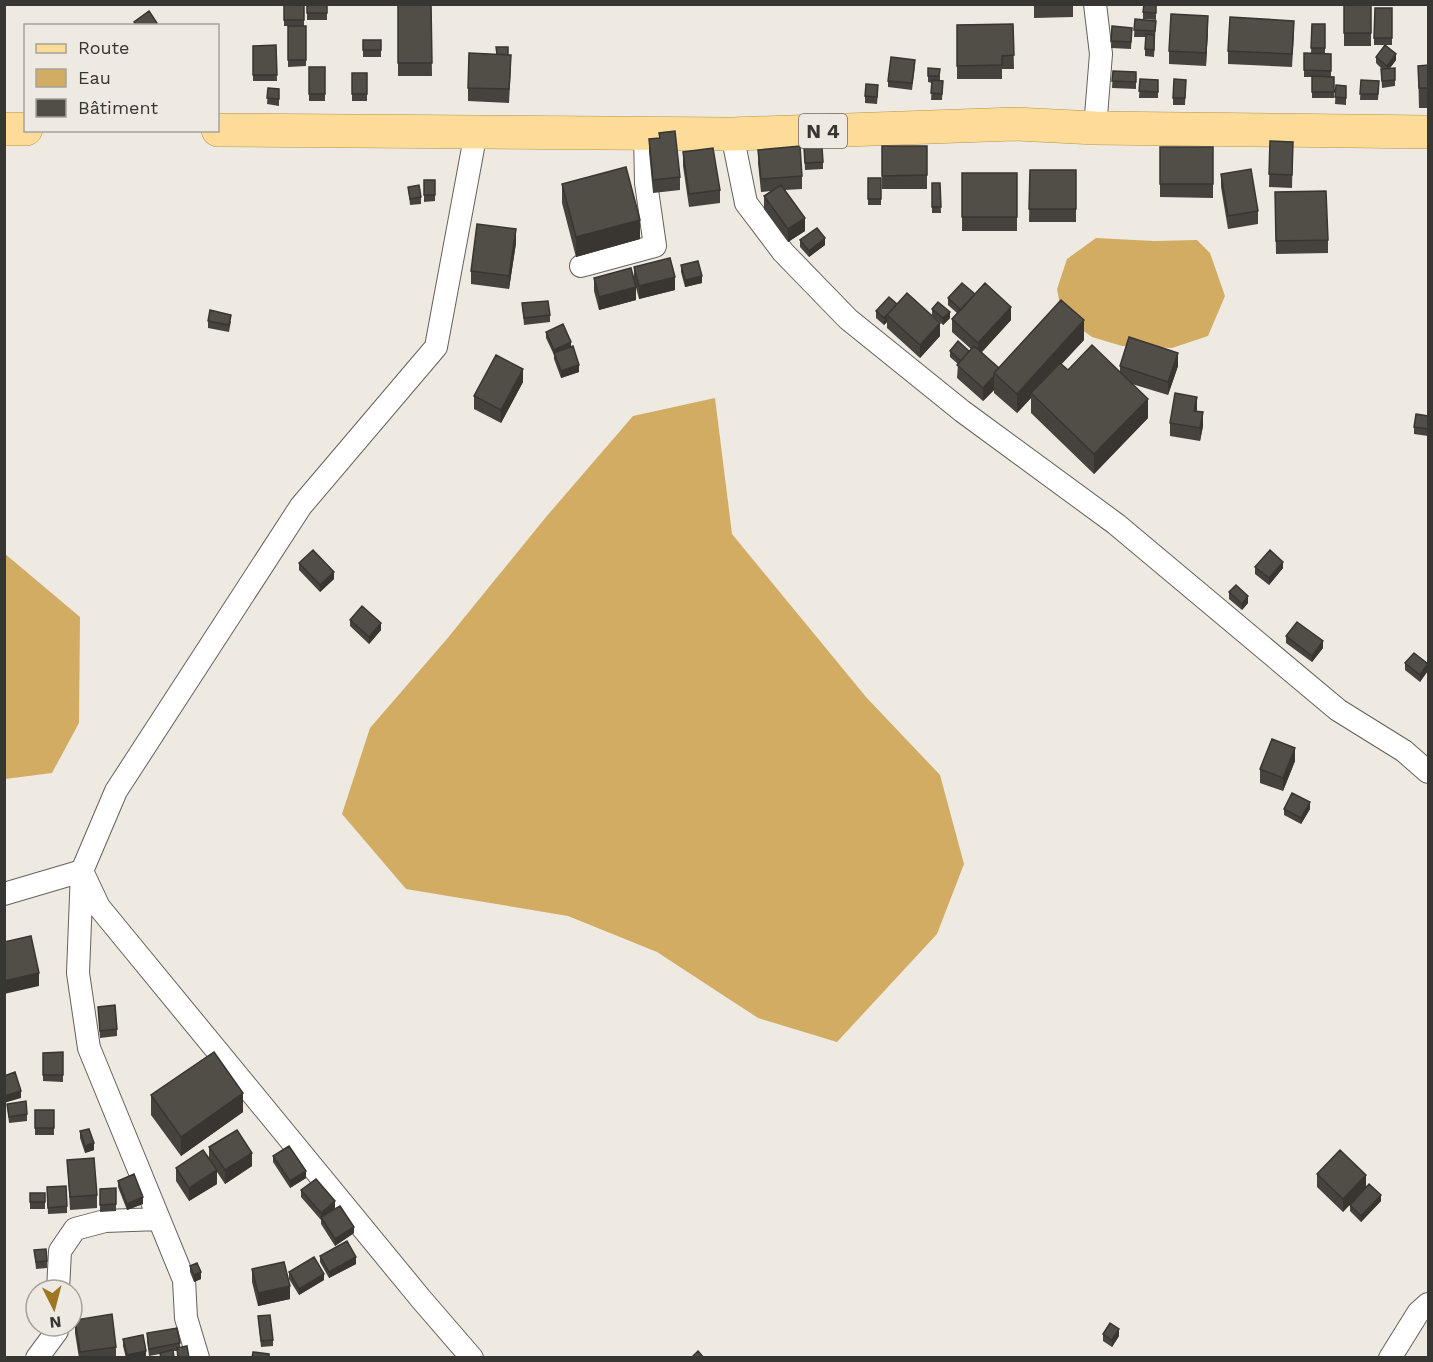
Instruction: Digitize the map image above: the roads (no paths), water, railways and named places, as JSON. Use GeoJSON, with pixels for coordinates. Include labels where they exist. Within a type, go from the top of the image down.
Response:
{"type":"FeatureCollection","features":[{"type":"Feature","properties":{"kind":"main road","name":"N 4"},"geometry":{"type":"LineString","coordinates":[[219,130],[732,134],[1015,124],[1095,128],[1428,132]]}},
{"type":"Feature","properties":{"kind":"main road"},"geometry":{"type":"LineString","coordinates":[[4,129],[24,129]]}},
{"type":"Feature","properties":{"kind":"street"},"geometry":{"type":"LineString","coordinates":[[1095,4],[1101,54],[1095,128]]}},
{"type":"Feature","properties":{"kind":"street"},"geometry":{"type":"LineString","coordinates":[[198,1358],[186,1318],[184,1280],[89,1048],[78,973],[82,871],[116,791],[301,506],[436,347],[476,132]]}},
{"type":"Feature","properties":{"kind":"street"},"geometry":{"type":"LineString","coordinates":[[581,266],[655,246],[646,183],[645,133]]}},
{"type":"Feature","properties":{"kind":"street"},"geometry":{"type":"LineString","coordinates":[[732,134],[746,202],[783,252],[848,319],[962,411],[1116,524],[1338,711],[1404,750],[1428,771]]}},
{"type":"Feature","properties":{"kind":"street"},"geometry":{"type":"LineString","coordinates":[[4,894],[82,871]]}},
{"type":"Feature","properties":{"kind":"street"},"geometry":{"type":"LineString","coordinates":[[82,871],[99,907],[472,1358]]}},
{"type":"Feature","properties":{"kind":"street"},"geometry":{"type":"LineString","coordinates":[[59,1278],[60,1251],[75,1229],[105,1221],[159,1219]]}},
{"type":"Feature","properties":{"kind":"street"},"geometry":{"type":"LineString","coordinates":[[1390,1358],[1418,1313],[1428,1304]]}},
{"type":"Feature","properties":{"kind":"street"},"geometry":{"type":"LineString","coordinates":[[37,1358],[52,1338]]}},
{"type":"Feature","properties":{"kind":"water"},"geometry":{"type":"Polygon","coordinates":[[[1096,238],[1154,241],[1197,240],[1210,253],[1225,296],[1208,336],[1172,348],[1122,346],[1092,337],[1062,316],[1057,289],[1067,259],[1096,238]]]}},
{"type":"Feature","properties":{"kind":"water"},"geometry":{"type":"Polygon","coordinates":[[[715,398],[732,534],[866,697],[940,775],[964,864],[937,934],[837,1042],[758,1018],[657,952],[568,916],[406,889],[342,814],[370,728],[633,416],[715,398]]]}},
{"type":"Feature","properties":{"kind":"water"},"geometry":{"type":"Polygon","coordinates":[[[4,553],[80,617],[79,723],[52,773],[5,779],[4,553]]]}}]}
